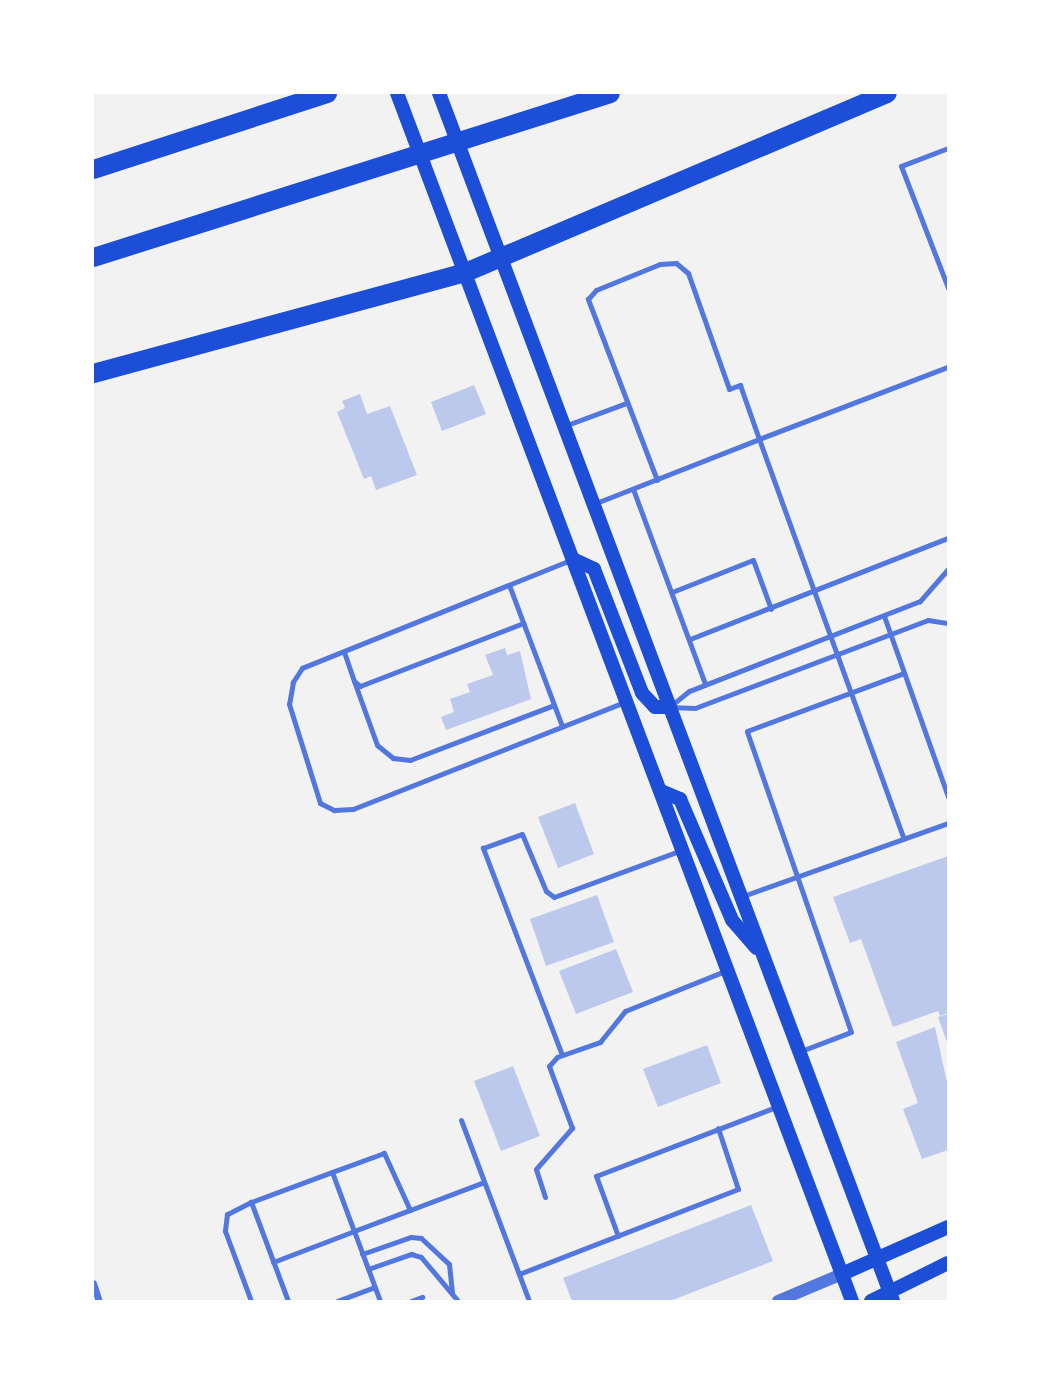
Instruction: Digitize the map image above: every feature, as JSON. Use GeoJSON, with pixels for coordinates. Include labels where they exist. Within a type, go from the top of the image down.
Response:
{"type":"FeatureCollection","features":[{"type":"Feature","properties":{"kind":"highway"},"geometry":{"type":"LineString","coordinates":[[93,169],[327,93]]}},
{"type":"Feature","properties":{"kind":"highway"},"geometry":{"type":"LineString","coordinates":[[93,257],[610,93]]}},
{"type":"Feature","properties":{"kind":"highway"},"geometry":{"type":"LineString","coordinates":[[93,373],[465,272],[887,93]]}},
{"type":"Feature","properties":{"kind":"main road"},"geometry":{"type":"LineString","coordinates":[[397,93],[852,1301]]}},
{"type":"Feature","properties":{"kind":"main road"},"geometry":{"type":"LineString","coordinates":[[439,93],[891,1296]]}},
{"type":"Feature","properties":{"kind":"main road"},"geometry":{"type":"LineString","coordinates":[[573,559],[594,569],[642,694],[655,707],[669,707]]}},
{"type":"Feature","properties":{"kind":"main road"},"geometry":{"type":"LineString","coordinates":[[661,791],[680,799],[732,920],[761,954]]}},
{"type":"Feature","properties":{"kind":"main road"},"geometry":{"type":"LineString","coordinates":[[842,1274],[875,1256],[948,1227]]}},
{"type":"Feature","properties":{"kind":"main road"},"geometry":{"type":"LineString","coordinates":[[870,1301],[891,1296],[948,1263]]}},
{"type":"Feature","properties":{"kind":"street"},"geometry":{"type":"LineString","coordinates":[[778,1301],[842,1274]]}},
{"type":"Feature","properties":{"kind":"street"},"geometry":{"type":"LineString","coordinates":[[93,1283],[99,1301]]}},
{"type":"Feature","properties":{"kind":"lane"},"geometry":{"type":"LineString","coordinates":[[948,148],[901,166],[948,288]]}},
{"type":"Feature","properties":{"kind":"lane"},"geometry":{"type":"LineString","coordinates":[[657,480],[588,299],[596,290],[660,264],[676,263],[688,273],[729,389],[740,385],[833,634],[904,839]]}},
{"type":"Feature","properties":{"kind":"lane"},"geometry":{"type":"LineString","coordinates":[[593,504],[948,367]]}},
{"type":"Feature","properties":{"kind":"lane"},"geometry":{"type":"LineString","coordinates":[[564,426],[626,403]]}},
{"type":"Feature","properties":{"kind":"lane"},"geometry":{"type":"LineString","coordinates":[[633,489],[705,684]]}},
{"type":"Feature","properties":{"kind":"lane"},"geometry":{"type":"LineString","coordinates":[[690,639],[816,592],[829,582],[948,538]]}},
{"type":"Feature","properties":{"kind":"lane"},"geometry":{"type":"LineString","coordinates":[[573,559],[302,668],[293,682],[289,704],[320,803],[334,810],[353,809],[627,701]]}},
{"type":"Feature","properties":{"kind":"lane"},"geometry":{"type":"LineString","coordinates":[[672,592],[753,561],[771,609]]}},
{"type":"Feature","properties":{"kind":"lane"},"geometry":{"type":"LineString","coordinates":[[669,707],[705,684],[920,601],[948,569]]}},
{"type":"Feature","properties":{"kind":"lane"},"geometry":{"type":"LineString","coordinates":[[509,585],[562,726]]}},
{"type":"Feature","properties":{"kind":"lane"},"geometry":{"type":"LineString","coordinates":[[884,616],[948,797]]}},
{"type":"Feature","properties":{"kind":"lane"},"geometry":{"type":"LineString","coordinates":[[669,707],[695,708],[928,620],[948,623]]}},
{"type":"Feature","properties":{"kind":"lane"},"geometry":{"type":"LineString","coordinates":[[354,681],[360,686],[376,684],[523,623]]}},
{"type":"Feature","properties":{"kind":"lane"},"geometry":{"type":"LineString","coordinates":[[344,652],[377,745],[393,758],[410,760],[554,705]]}},
{"type":"Feature","properties":{"kind":"lane"},"geometry":{"type":"LineString","coordinates":[[798,1052],[851,1032],[747,731],[904,673]]}},
{"type":"Feature","properties":{"kind":"lane"},"geometry":{"type":"LineString","coordinates":[[740,897],[948,823]]}},
{"type":"Feature","properties":{"kind":"lane"},"geometry":{"type":"LineString","coordinates":[[562,1055],[483,848],[522,834],[546,891],[554,898],[682,849]]}},
{"type":"Feature","properties":{"kind":"lane"},"geometry":{"type":"LineString","coordinates":[[545,1197],[536,1169],[572,1128],[549,1066],[562,1055],[600,1042],[625,1011],[728,969]]}},
{"type":"Feature","properties":{"kind":"lane"},"geometry":{"type":"LineString","coordinates":[[618,1236],[596,1176],[779,1106]]}},
{"type":"Feature","properties":{"kind":"lane"},"geometry":{"type":"LineString","coordinates":[[461,1120],[529,1301]]}},
{"type":"Feature","properties":{"kind":"lane"},"geometry":{"type":"LineString","coordinates":[[519,1274],[738,1189],[718,1128]]}},
{"type":"Feature","properties":{"kind":"lane"},"geometry":{"type":"LineString","coordinates":[[251,1301],[225,1231],[226,1214],[251,1202],[384,1153],[410,1210]]}},
{"type":"Feature","properties":{"kind":"lane"},"geometry":{"type":"LineString","coordinates":[[332,1172],[380,1301]]}},
{"type":"Feature","properties":{"kind":"lane"},"geometry":{"type":"LineString","coordinates":[[273,1262],[484,1182]]}},
{"type":"Feature","properties":{"kind":"lane"},"geometry":{"type":"LineString","coordinates":[[251,1202],[288,1301]]}},
{"type":"Feature","properties":{"kind":"lane"},"geometry":{"type":"LineString","coordinates":[[362,1254],[421,1238],[449,1264],[452,1294]]}},
{"type":"Feature","properties":{"kind":"lane"},"geometry":{"type":"LineString","coordinates":[[368,1269],[411,1254],[421,1257],[458,1301]]}},
{"type":"Feature","properties":{"kind":"lane"},"geometry":{"type":"LineString","coordinates":[[337,1301],[374,1287]]}},
{"type":"Feature","properties":{"kind":"lane"},"geometry":{"type":"LineString","coordinates":[[411,1301],[422,1297]]}},
{"type":"Feature","properties":{"kind":"building"},"geometry":{"type":"Polygon","coordinates":[[[474,385],[486,414],[442,431],[431,402],[474,385]]]}},
{"type":"Feature","properties":{"kind":"building"},"geometry":{"type":"Polygon","coordinates":[[[360,394],[367,414],[390,406],[417,475],[376,490],[371,476],[364,479],[337,412],[345,408],[342,401],[360,394]]]}},
{"type":"Feature","properties":{"kind":"building"},"geometry":{"type":"Polygon","coordinates":[[[505,648],[507,655],[520,651],[531,699],[446,730],[441,717],[454,712],[450,699],[470,692],[467,684],[493,675],[485,655],[505,648]]]}},
{"type":"Feature","properties":{"kind":"building"},"geometry":{"type":"Polygon","coordinates":[[[575,803],[594,854],[558,868],[538,817],[575,803]]]}},
{"type":"Feature","properties":{"kind":"building"},"geometry":{"type":"Polygon","coordinates":[[[948,856],[948,1013],[940,1016],[938,1011],[893,1027],[861,939],[850,943],[833,897],[948,856]]]}},
{"type":"Feature","properties":{"kind":"building"},"geometry":{"type":"Polygon","coordinates":[[[597,895],[614,942],[546,966],[530,919],[597,895]]]}},
{"type":"Feature","properties":{"kind":"building"},"geometry":{"type":"Polygon","coordinates":[[[616,949],[633,992],[576,1014],[559,971],[616,949]]]}},
{"type":"Feature","properties":{"kind":"building"},"geometry":{"type":"Polygon","coordinates":[[[948,1014],[948,1045],[938,1017],[948,1014]]]}},
{"type":"Feature","properties":{"kind":"building"},"geometry":{"type":"Polygon","coordinates":[[[935,1027],[948,1087],[948,1150],[922,1159],[903,1109],[918,1103],[896,1042],[935,1027]]]}},
{"type":"Feature","properties":{"kind":"building"},"geometry":{"type":"Polygon","coordinates":[[[707,1045],[721,1083],[658,1107],[643,1069],[707,1045]]]}},
{"type":"Feature","properties":{"kind":"building"},"geometry":{"type":"Polygon","coordinates":[[[513,1066],[540,1136],[501,1151],[474,1081],[513,1066]]]}},
{"type":"Feature","properties":{"kind":"building"},"geometry":{"type":"Polygon","coordinates":[[[751,1205],[773,1261],[670,1301],[572,1301],[563,1278],[751,1205]]]}}]}
